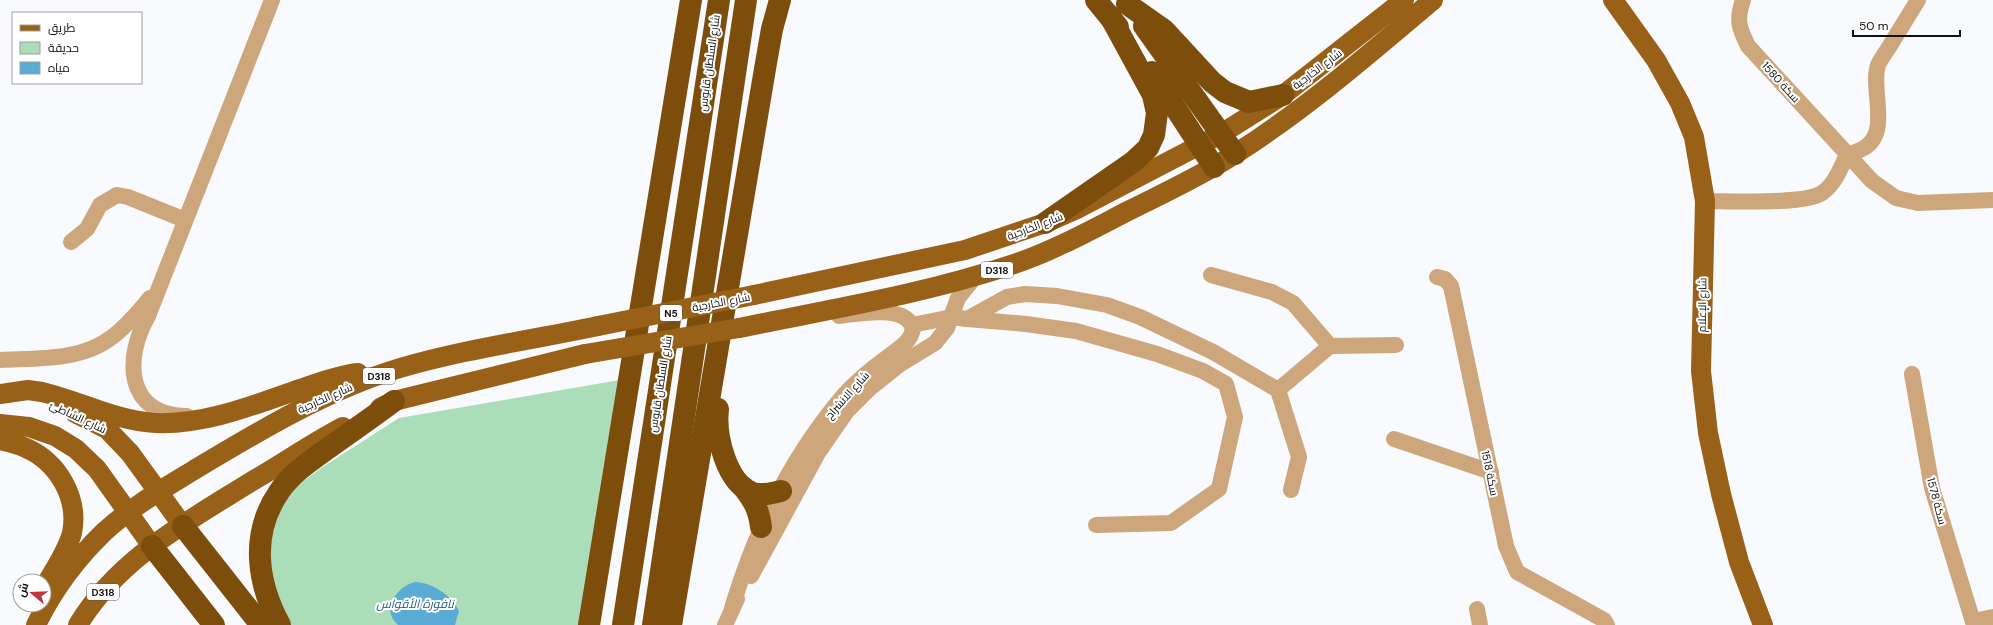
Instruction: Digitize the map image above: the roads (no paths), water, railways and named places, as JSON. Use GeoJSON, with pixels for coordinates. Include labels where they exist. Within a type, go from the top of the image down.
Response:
{"type":"FeatureCollection","features":[{"type":"Feature","properties":{"kind":"highway"},"geometry":{"type":"LineString","coordinates":[[589,625],[691,0]]}},
{"type":"Feature","properties":{"kind":"highway","name":"شارع السلطان قابوس"},"geometry":{"type":"LineString","coordinates":[[623,625],[718,0]]}},
{"type":"Feature","properties":{"kind":"highway","name":"N5"},"geometry":{"type":"LineString","coordinates":[[654,625],[746,0]]}},
{"type":"Feature","properties":{"kind":"highway"},"geometry":{"type":"LineString","coordinates":[[671,625],[772,28],[780,0]]}},
{"type":"Feature","properties":{"kind":"highway"},"geometry":{"type":"LineString","coordinates":[[1096,0],[1120,6],[1164,30],[1212,82],[1225,92],[1249,102],[1283,95]]}},
{"type":"Feature","properties":{"kind":"highway"},"geometry":{"type":"LineString","coordinates":[[1120,6],[1221,134],[1235,154]]}},
{"type":"Feature","properties":{"kind":"highway"},"geometry":{"type":"LineString","coordinates":[[1120,6],[1166,91],[1214,167]]}},
{"type":"Feature","properties":{"kind":"highway"},"geometry":{"type":"LineString","coordinates":[[1045,223],[1134,162],[1148,148],[1154,135],[1157,113],[1153,95],[1120,6]]}},
{"type":"Feature","properties":{"kind":"highway"},"geometry":{"type":"LineString","coordinates":[[727,294],[725,355],[716,422],[722,451],[731,471],[755,501],[759,512],[761,527]]}},
{"type":"Feature","properties":{"kind":"highway"},"geometry":{"type":"LineString","coordinates":[[280,625],[268,603],[261,580],[259,556],[263,532],[269,512],[279,492],[294,475],[314,458],[394,401]]}},
{"type":"Feature","properties":{"kind":"highway"},"geometry":{"type":"LineString","coordinates":[[744,488],[754,493],[766,495],[781,491]]}},
{"type":"Feature","properties":{"kind":"highway"},"geometry":{"type":"LineString","coordinates":[[183,526],[261,625]]}},
{"type":"Feature","properties":{"kind":"highway"},"geometry":{"type":"LineString","coordinates":[[152,546],[214,625]]}},
{"type":"Feature","properties":{"kind":"main road","name":"شارع الخارجية"},"geometry":{"type":"LineString","coordinates":[[36,625],[56,588],[104,532],[128,513],[157,492],[292,413],[342,390],[400,368],[444,357],[754,295],[964,250],[1045,223],[1079,208],[1221,134],[1283,95],[1404,0]]}},
{"type":"Feature","properties":{"kind":"main road","name":"شارع الخارجية"},"geometry":{"type":"LineString","coordinates":[[78,625],[111,582],[132,561],[152,546],[205,510],[334,432],[394,401],[585,354],[739,328],[946,286],[1017,263],[1094,229],[1214,167],[1235,154],[1296,113],[1433,0]]}},
{"type":"Feature","properties":{"kind":"main road","name":"شارع الإعلام"},"geometry":{"type":"LineString","coordinates":[[1613,0],[1656,60],[1680,103],[1694,138],[1705,201],[1701,371],[1708,433],[1721,494],[1739,562],[1763,625]]}},
{"type":"Feature","properties":{"kind":"main road"},"geometry":{"type":"LineString","coordinates":[[0,395],[28,390],[42,392],[127,418],[155,423],[200,420],[350,374],[400,368]]}},
{"type":"Feature","properties":{"kind":"main road","name":"شارع الشاطئ"},"geometry":{"type":"LineString","coordinates":[[0,395],[40,400],[74,412],[107,429],[130,453],[183,526]]}},
{"type":"Feature","properties":{"kind":"main road"},"geometry":{"type":"LineString","coordinates":[[0,424],[28,427],[55,436],[76,449],[97,469],[152,546]]}},
{"type":"Feature","properties":{"kind":"main road"},"geometry":{"type":"LineString","coordinates":[[0,440],[26,448],[51,465],[61,477],[72,499],[72,533],[52,573]]}},
{"type":"Feature","properties":{"kind":"main road"},"geometry":{"type":"LineString","coordinates":[[27,625],[32,613]]}},
{"type":"Feature","properties":{"kind":"street"},"geometry":{"type":"LineString","coordinates":[[222,414],[176,416],[162,412],[143,398],[136,387],[134,376],[134,352],[138,334],[148,316],[272,0]]}},
{"type":"Feature","properties":{"kind":"street","name":"سكة 1580"},"geometry":{"type":"LineString","coordinates":[[1743,0],[1739,13],[1740,29],[1748,46],[1872,181],[1896,198],[1918,203],[1993,200]]}},
{"type":"Feature","properties":{"kind":"street"},"geometry":{"type":"LineString","coordinates":[[1705,201],[1765,201],[1806,198],[1821,194],[1835,180],[1847,155],[1864,148],[1873,138],[1877,129],[1880,108],[1875,92],[1875,77],[1879,63],[1918,0]]}},
{"type":"Feature","properties":{"kind":"street"},"geometry":{"type":"LineString","coordinates":[[71,242],[87,229],[100,205],[117,195],[128,197],[185,220]]}},
{"type":"Feature","properties":{"kind":"street"},"geometry":{"type":"LineString","coordinates":[[1211,275],[1272,292],[1293,303],[1330,346]]}},
{"type":"Feature","properties":{"kind":"street","name":"سكة 1518"},"geometry":{"type":"LineString","coordinates":[[1437,276],[1445,279],[1451,286],[1506,546],[1517,572],[1604,620],[1607,625]]}},
{"type":"Feature","properties":{"kind":"street","name":"شارع الانشراح"},"geometry":{"type":"LineString","coordinates":[[732,608],[818,453],[847,411],[869,389],[899,365],[935,342],[947,328],[960,318],[958,298],[974,277]]}},
{"type":"Feature","properties":{"kind":"street"},"geometry":{"type":"LineString","coordinates":[[0,360],[63,356],[99,345],[111,338],[126,325],[158,289]]}},
{"type":"Feature","properties":{"kind":"street"},"geometry":{"type":"LineString","coordinates":[[960,318],[1007,297],[1025,294],[1057,296],[1107,305],[1140,317],[1213,352],[1278,390],[1299,457],[1291,490]]}},
{"type":"Feature","properties":{"kind":"street"},"geometry":{"type":"LineString","coordinates":[[772,321],[888,312],[907,318],[912,325],[960,318],[1026,324],[1076,331],[1158,354],[1203,371],[1226,384],[1235,417],[1219,490],[1171,523],[1096,525]]}},
{"type":"Feature","properties":{"kind":"street","name":"شارع الانشراح"},"geometry":{"type":"LineString","coordinates":[[725,625],[745,566],[761,527],[781,491],[827,417],[845,394],[869,371],[908,341],[913,333],[912,325]]}},
{"type":"Feature","properties":{"kind":"street"},"geometry":{"type":"LineString","coordinates":[[1278,390],[1330,346],[1396,345]]}},
{"type":"Feature","properties":{"kind":"street","name":"سكة 1578"},"geometry":{"type":"LineString","coordinates":[[1912,374],[1932,488],[1973,623]]}},
{"type":"Feature","properties":{"kind":"street"},"geometry":{"type":"LineString","coordinates":[[1394,439],[1490,472]]}},
{"type":"Feature","properties":{"kind":"street"},"geometry":{"type":"LineString","coordinates":[[752,573],[761,544],[761,527]]}},
{"type":"Feature","properties":{"kind":"street"},"geometry":{"type":"LineString","coordinates":[[1477,609],[1480,625]]}},
{"type":"Feature","properties":{"kind":"street"},"geometry":{"type":"LineString","coordinates":[[1973,623],[1993,617]]}},
{"type":"Feature","properties":{"kind":"water","name":"نافورة الأقواس"},"geometry":{"type":"Polygon","coordinates":[[[415,582],[428,584],[435,587],[452,600],[459,611],[455,625],[398,625],[393,619],[391,613],[393,599],[402,588],[415,582]]]}}]}
